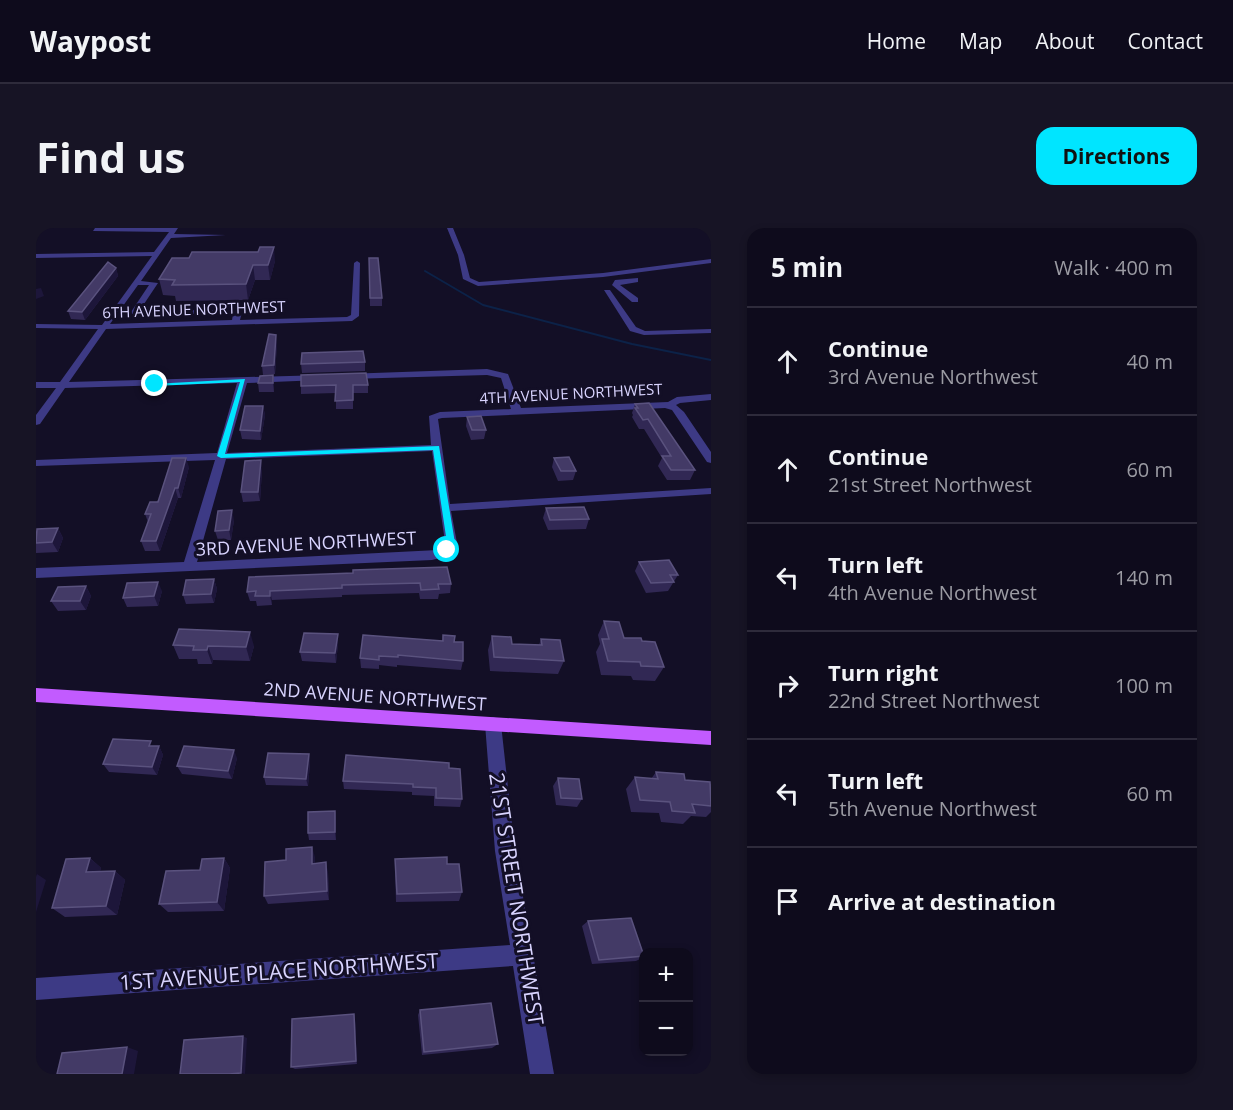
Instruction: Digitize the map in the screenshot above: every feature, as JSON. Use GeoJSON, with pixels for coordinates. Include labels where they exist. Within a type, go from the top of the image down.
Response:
{"type":"FeatureCollection","features":[{"type":"Feature","properties":{"kind":"main road","name":"2ND AVENUE NORTHWEST"},"geometry":{"type":"LineString","coordinates":[[36,695],[711,738]]}},
{"type":"Feature","properties":{"kind":"street"},"geometry":{"type":"LineString","coordinates":[[450,228],[461,255],[467,279],[472,283],[485,284],[627,272],[711,261]]}},
{"type":"Feature","properties":{"kind":"street"},"geometry":{"type":"LineString","coordinates":[[704,228],[711,234]]}},
{"type":"Feature","properties":{"kind":"street"},"geometry":{"type":"LineString","coordinates":[[95,231],[172,231],[223,235]]}},
{"type":"Feature","properties":{"kind":"street"},"geometry":{"type":"LineString","coordinates":[[36,422],[172,231]]}},
{"type":"Feature","properties":{"kind":"street"},"geometry":{"type":"LineString","coordinates":[[36,256],[156,254]]}},
{"type":"Feature","properties":{"kind":"street","name":"6TH AVENUE NORTHWEST"},"geometry":{"type":"LineString","coordinates":[[36,326],[104,327],[353,318],[355,316],[357,262]]}},
{"type":"Feature","properties":{"kind":"street"},"geometry":{"type":"LineString","coordinates":[[627,272],[636,280],[618,282],[616,285],[635,300]]}},
{"type":"Feature","properties":{"kind":"street"},"geometry":{"type":"LineString","coordinates":[[136,283],[154,283],[135,312],[238,312],[235,323]]}},
{"type":"Feature","properties":{"kind":"street"},"geometry":{"type":"LineString","coordinates":[[607,292],[633,329],[644,333],[711,331]]}},
{"type":"Feature","properties":{"kind":"street"},"geometry":{"type":"LineString","coordinates":[[339,377],[493,372],[504,376],[517,411]]}},
{"type":"Feature","properties":{"kind":"street"},"geometry":{"type":"LineString","coordinates":[[36,385],[327,377]]}},
{"type":"Feature","properties":{"kind":"street"},"geometry":{"type":"LineString","coordinates":[[189,567],[243,380]]}},
{"type":"Feature","properties":{"kind":"street","name":"4TH AVENUE NORTHWEST"},"geometry":{"type":"LineString","coordinates":[[436,448],[433,418],[440,415],[639,405],[669,406],[677,400],[711,397]]}},
{"type":"Feature","properties":{"kind":"street"},"geometry":{"type":"LineString","coordinates":[[669,406],[680,414],[711,460]]}},
{"type":"Feature","properties":{"kind":"street"},"geometry":{"type":"LineString","coordinates":[[36,463],[436,448],[444,508],[711,491]]}},
{"type":"Feature","properties":{"kind":"street","name":"3RD AVENUE NORTHWEST"},"geometry":{"type":"LineString","coordinates":[[36,573],[438,554],[447,550],[451,543],[444,508]]}},
{"type":"Feature","properties":{"kind":"street","name":"21ST STREET NORTHWEST"},"geometry":{"type":"LineString","coordinates":[[492,724],[505,851],[542,1074]]}},
{"type":"Feature","properties":{"kind":"street","name":"1ST AVENUE PLACE NORTHWEST"},"geometry":{"type":"LineString","coordinates":[[36,989],[523,955]]}},
{"type":"Feature","properties":{"kind":"building"},"geometry":{"type":"Polygon","coordinates":[[[260,247],[274,247],[268,265],[253,265],[246,284],[172,285],[175,280],[159,279],[172,258],[189,258],[192,252],[258,252],[260,247]]]}},
{"type":"Feature","properties":{"kind":"building"},"geometry":{"type":"Polygon","coordinates":[[[369,258],[378,258],[382,298],[370,298],[369,258]]]}},
{"type":"Feature","properties":{"kind":"building"},"geometry":{"type":"Polygon","coordinates":[[[108,262],[116,268],[82,312],[68,311],[108,262]]]}},
{"type":"Feature","properties":{"kind":"building"},"geometry":{"type":"Polygon","coordinates":[[[269,334],[276,335],[274,365],[262,366],[269,334]]]}},
{"type":"Feature","properties":{"kind":"building"},"geometry":{"type":"Polygon","coordinates":[[[363,351],[365,362],[301,364],[302,353],[363,351]]]}},
{"type":"Feature","properties":{"kind":"building"},"geometry":{"type":"Polygon","coordinates":[[[366,373],[368,385],[353,385],[353,400],[335,401],[336,385],[301,386],[301,375],[366,373]]]}},
{"type":"Feature","properties":{"kind":"building"},"geometry":{"type":"Polygon","coordinates":[[[273,375],[273,383],[258,383],[260,376],[273,375]]]}},
{"type":"Feature","properties":{"kind":"building"},"geometry":{"type":"Polygon","coordinates":[[[649,403],[695,470],[671,470],[662,456],[671,456],[648,419],[643,420],[635,408],[638,408],[635,404],[649,403]]]}},
{"type":"Feature","properties":{"kind":"building"},"geometry":{"type":"Polygon","coordinates":[[[245,406],[263,406],[260,431],[240,430],[245,406]]]}},
{"type":"Feature","properties":{"kind":"building"},"geometry":{"type":"Polygon","coordinates":[[[481,416],[486,430],[472,430],[467,417],[481,416]]]}},
{"type":"Feature","properties":{"kind":"building"},"geometry":{"type":"Polygon","coordinates":[[[569,457],[576,471],[561,471],[554,458],[569,457]]]}},
{"type":"Feature","properties":{"kind":"building"},"geometry":{"type":"Polygon","coordinates":[[[172,458],[186,458],[178,488],[175,488],[156,541],[141,541],[151,514],[145,514],[150,502],[158,502],[172,458]]]}},
{"type":"Feature","properties":{"kind":"building"},"geometry":{"type":"Polygon","coordinates":[[[261,460],[258,492],[241,492],[245,461],[261,460]]]}},
{"type":"Feature","properties":{"kind":"building"},"geometry":{"type":"Polygon","coordinates":[[[584,507],[589,519],[550,520],[546,508],[584,507]]]}},
{"type":"Feature","properties":{"kind":"building"},"geometry":{"type":"Polygon","coordinates":[[[232,510],[229,530],[215,531],[218,511],[232,510]]]}},
{"type":"Feature","properties":{"kind":"building"},"geometry":{"type":"Polygon","coordinates":[[[58,528],[52,542],[36,543],[37,529],[58,528]]]}},
{"type":"Feature","properties":{"kind":"building"},"geometry":{"type":"Polygon","coordinates":[[[669,560],[678,575],[670,575],[674,582],[651,583],[639,562],[669,560]]]}},
{"type":"Feature","properties":{"kind":"building"},"geometry":{"type":"Polygon","coordinates":[[[447,567],[451,584],[438,584],[439,589],[421,590],[420,583],[342,585],[342,588],[270,591],[270,596],[255,596],[256,591],[247,592],[249,577],[447,567]]]}},
{"type":"Feature","properties":{"kind":"building"},"geometry":{"type":"Polygon","coordinates":[[[214,579],[211,594],[183,595],[186,580],[214,579]]]}},
{"type":"Feature","properties":{"kind":"building"},"geometry":{"type":"Polygon","coordinates":[[[158,582],[154,596],[123,598],[127,583],[158,582]]]}},
{"type":"Feature","properties":{"kind":"building"},"geometry":{"type":"Polygon","coordinates":[[[86,586],[80,601],[51,601],[58,587],[86,586]]]}},
{"type":"Feature","properties":{"kind":"building"},"geometry":{"type":"Polygon","coordinates":[[[604,621],[619,622],[624,638],[641,638],[642,641],[655,642],[664,667],[641,666],[640,662],[608,661],[602,639],[609,639],[604,621]]]}},
{"type":"Feature","properties":{"kind":"building"},"geometry":{"type":"Polygon","coordinates":[[[179,629],[250,632],[246,647],[208,646],[207,650],[193,650],[194,646],[173,645],[179,629]]]}},
{"type":"Feature","properties":{"kind":"building"},"geometry":{"type":"Polygon","coordinates":[[[304,633],[338,634],[335,653],[300,652],[304,633]]]}},
{"type":"Feature","properties":{"kind":"building"},"geometry":{"type":"Polygon","coordinates":[[[363,635],[443,641],[443,635],[455,636],[454,642],[463,642],[463,661],[398,655],[398,657],[379,656],[379,660],[360,658],[363,635]]]}},
{"type":"Feature","properties":{"kind":"building"},"geometry":{"type":"Polygon","coordinates":[[[492,636],[511,637],[512,644],[542,645],[541,639],[560,640],[564,661],[494,657],[492,636]]]}},
{"type":"Feature","properties":{"kind":"building"},"geometry":{"type":"Polygon","coordinates":[[[113,739],[151,741],[149,746],[159,746],[152,767],[103,764],[113,739]]]}},
{"type":"Feature","properties":{"kind":"building"},"geometry":{"type":"Polygon","coordinates":[[[184,746],[234,750],[228,771],[177,766],[184,746]]]}},
{"type":"Feature","properties":{"kind":"building"},"geometry":{"type":"Polygon","coordinates":[[[268,753],[309,754],[306,779],[264,777],[268,753]]]}},
{"type":"Feature","properties":{"kind":"building"},"geometry":{"type":"Polygon","coordinates":[[[346,755],[449,763],[449,768],[460,769],[462,799],[436,798],[436,788],[413,787],[413,784],[343,781],[346,755]]]}},
{"type":"Feature","properties":{"kind":"building"},"geometry":{"type":"Polygon","coordinates":[[[656,772],[684,774],[685,780],[710,782],[711,806],[692,804],[695,813],[672,811],[670,802],[640,800],[635,777],[658,779],[656,772]]]}},
{"type":"Feature","properties":{"kind":"building"},"geometry":{"type":"Polygon","coordinates":[[[558,778],[579,779],[582,799],[561,798],[558,778]]]}},
{"type":"Feature","properties":{"kind":"building"},"geometry":{"type":"Polygon","coordinates":[[[335,811],[335,832],[308,833],[308,812],[335,811]]]}},
{"type":"Feature","properties":{"kind":"building"},"geometry":{"type":"Polygon","coordinates":[[[312,847],[312,864],[326,862],[327,891],[264,896],[265,862],[286,860],[286,849],[312,847]]]}},
{"type":"Feature","properties":{"kind":"building"},"geometry":{"type":"Polygon","coordinates":[[[447,857],[447,864],[459,864],[462,892],[397,894],[395,859],[447,857]]]}},
{"type":"Feature","properties":{"kind":"building"},"geometry":{"type":"Polygon","coordinates":[[[90,858],[86,872],[115,871],[106,906],[52,908],[66,859],[90,858]]]}},
{"type":"Feature","properties":{"kind":"building"},"geometry":{"type":"Polygon","coordinates":[[[224,858],[217,902],[159,904],[166,871],[200,870],[202,859],[224,858]]]}},
{"type":"Feature","properties":{"kind":"building"},"geometry":{"type":"Polygon","coordinates":[[[631,918],[641,948],[639,948],[639,956],[599,960],[588,921],[631,918]]]}},
{"type":"Feature","properties":{"kind":"building"},"geometry":{"type":"Polygon","coordinates":[[[491,1003],[498,1044],[424,1052],[420,1010],[491,1003]]]}},
{"type":"Feature","properties":{"kind":"building"},"geometry":{"type":"Polygon","coordinates":[[[354,1014],[356,1061],[291,1067],[292,1019],[354,1014]]]}},
{"type":"Feature","properties":{"kind":"building"},"geometry":{"type":"Polygon","coordinates":[[[243,1036],[241,1073],[180,1074],[184,1040],[243,1036]]]}},
{"type":"Feature","properties":{"kind":"building"},"geometry":{"type":"Polygon","coordinates":[[[127,1047],[122,1074],[57,1074],[62,1053],[127,1047]]]}},
{"type":"Feature","properties":{"kind":"waterway"},"geometry":{"type":"LineString","coordinates":[[425,271],[483,305],[632,344],[711,360]]}},
{"type":"Feature","properties":{"kind":"route"},"geometry":{"type":"LineString","coordinates":[[155,384],[243,380],[221,456],[436,448],[451,543],[447,550]]}}]}
